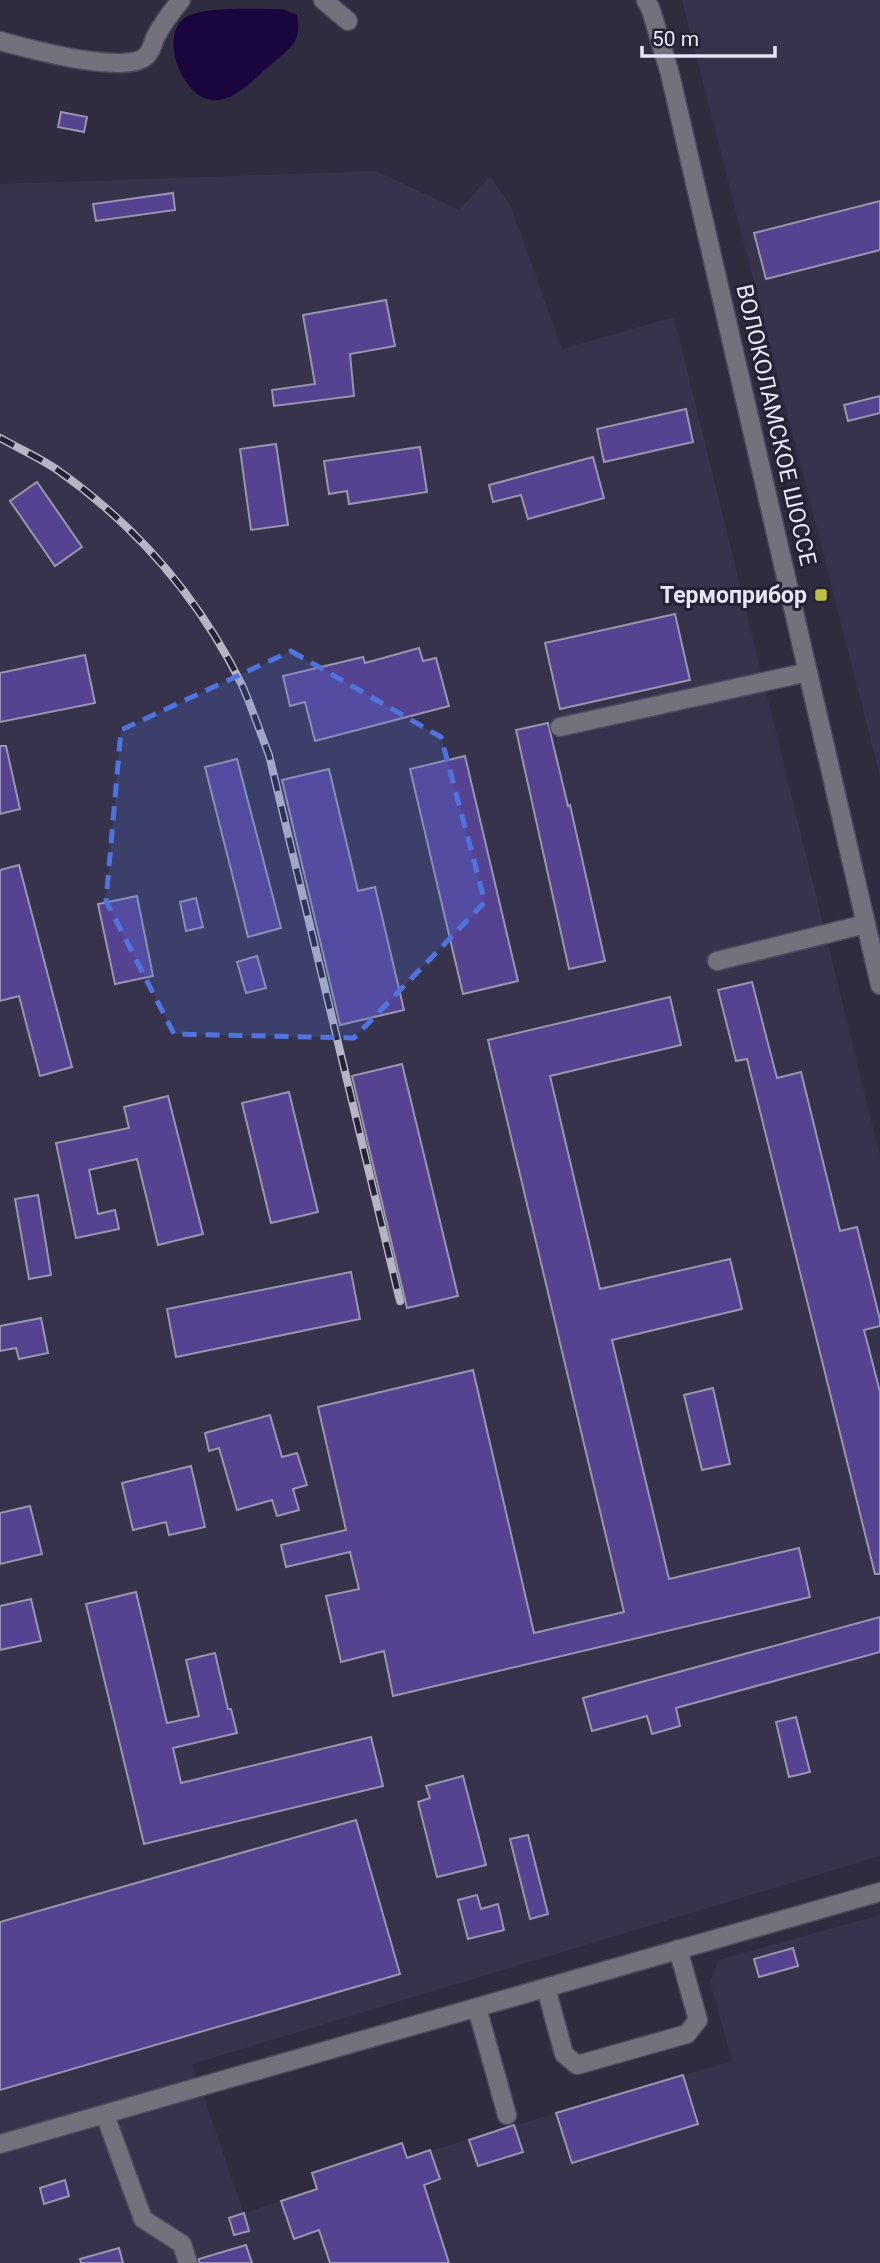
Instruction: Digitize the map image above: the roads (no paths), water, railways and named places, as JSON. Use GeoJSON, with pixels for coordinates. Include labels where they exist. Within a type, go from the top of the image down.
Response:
{"type":"FeatureCollection","features":[{"type":"Feature","properties":{"kind":"street"},"geometry":{"type":"LineString","coordinates":[[0,41],[55,56],[123,64],[139,62],[148,55],[166,18],[181,0]]}},
{"type":"Feature","properties":{"kind":"street"},"geometry":{"type":"LineString","coordinates":[[323,0],[348,21]]}},
{"type":"Feature","properties":{"kind":"street","name":"ВОЛОКОЛАМСКОЕ ШОССЕ"},"geometry":{"type":"LineString","coordinates":[[646,0],[670,74],[880,985]]}},
{"type":"Feature","properties":{"kind":"street"},"geometry":{"type":"LineString","coordinates":[[560,727],[808,672]]}},
{"type":"Feature","properties":{"kind":"street"},"geometry":{"type":"LineString","coordinates":[[717,961],[866,924]]}},
{"type":"Feature","properties":{"kind":"street"},"geometry":{"type":"LineString","coordinates":[[0,2144],[880,1892]]}},
{"type":"Feature","properties":{"kind":"street"},"geometry":{"type":"LineString","coordinates":[[546,1988],[565,2054],[577,2065],[687,2034],[698,2020],[678,1949]]}},
{"type":"Feature","properties":{"kind":"street"},"geometry":{"type":"LineString","coordinates":[[477,2008],[508,2115]]}},
{"type":"Feature","properties":{"kind":"street"},"geometry":{"type":"LineString","coordinates":[[105,2115],[144,2219],[182,2244],[188,2263]]}},
{"type":"Feature","properties":{"kind":"railway"},"geometry":{"type":"LineString","coordinates":[[0,438],[56,469],[113,514],[139,539],[163,565],[206,622],[242,685],[269,755],[400,1301]]}},
{"type":"Feature","properties":{"kind":"place","name":"Термоприбор"},"geometry":{"type":"Point","coordinates":[821,595]}}]}
